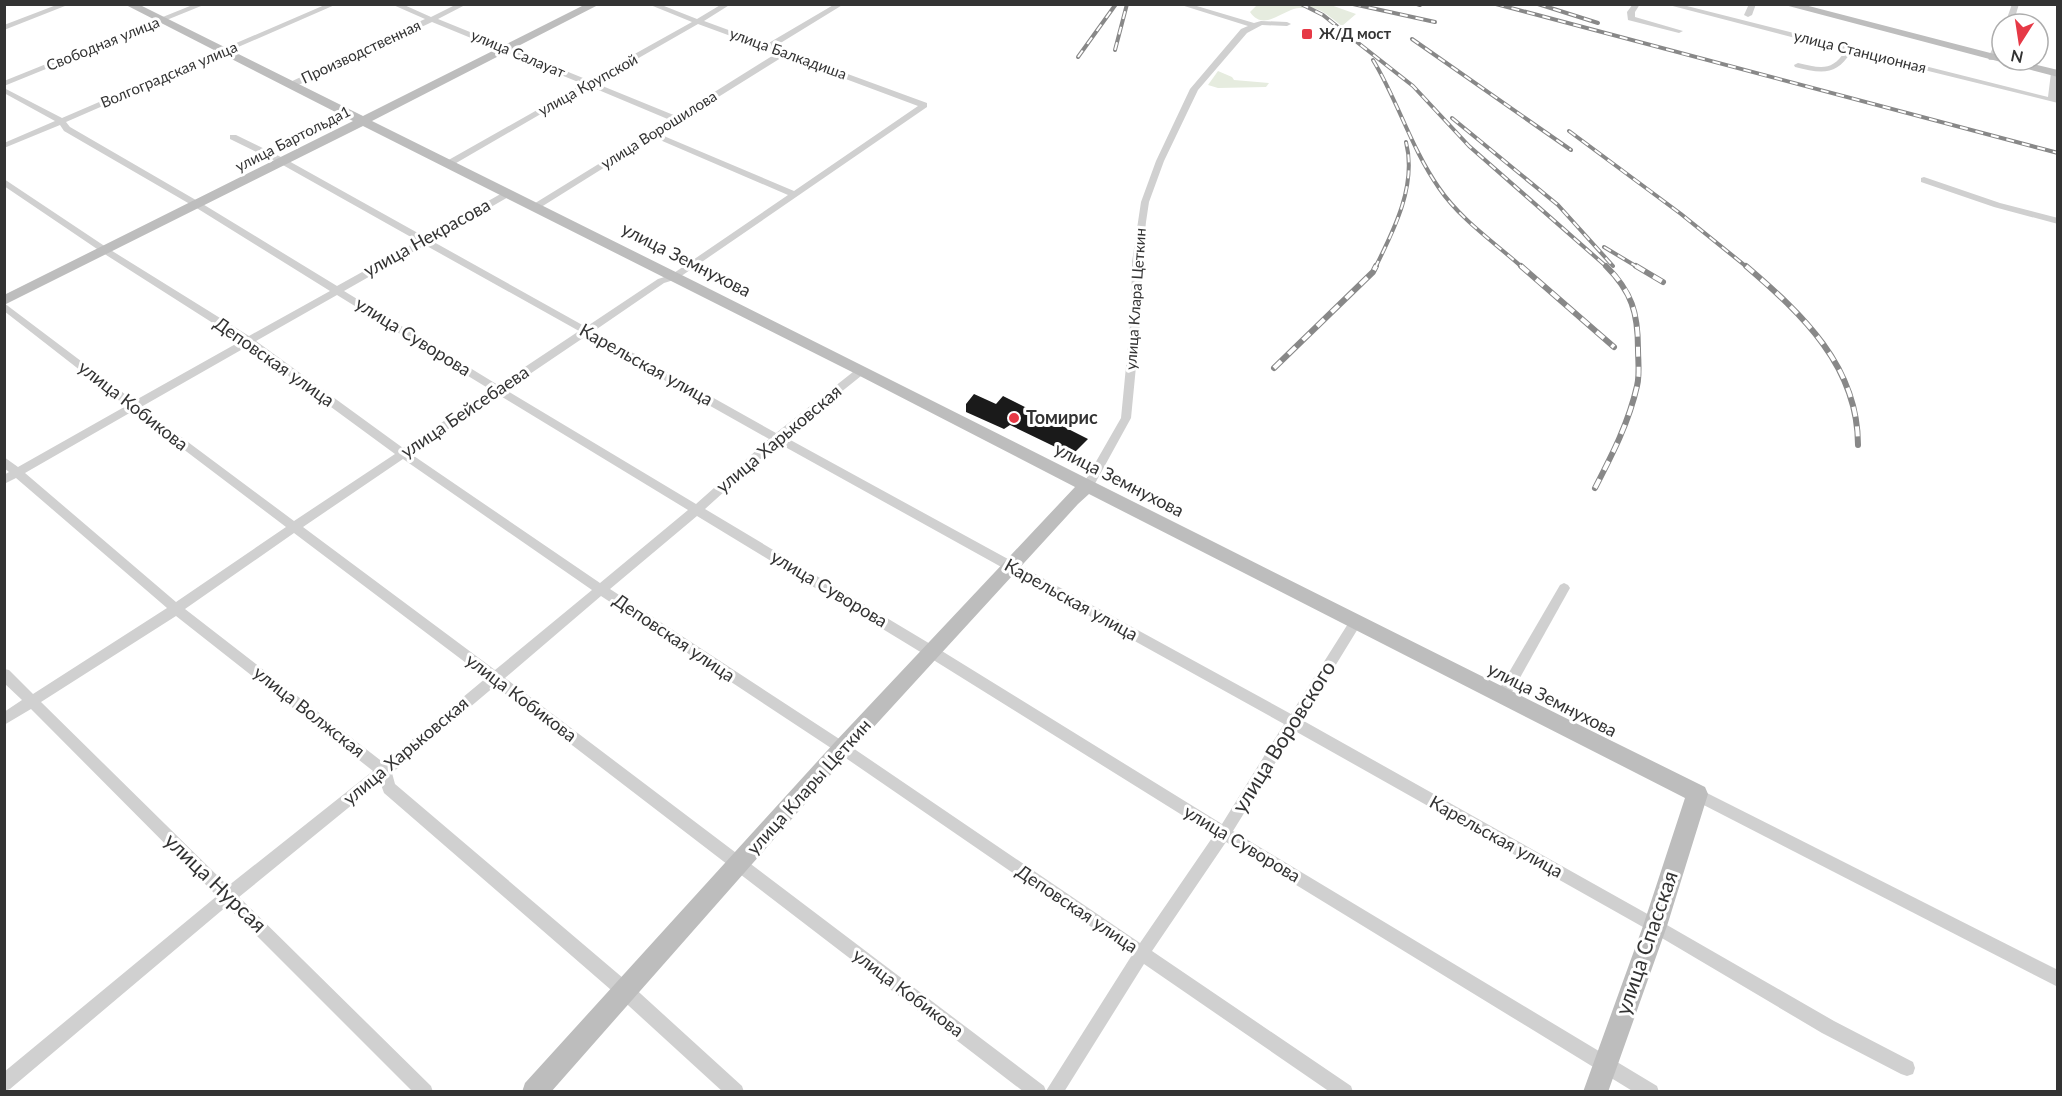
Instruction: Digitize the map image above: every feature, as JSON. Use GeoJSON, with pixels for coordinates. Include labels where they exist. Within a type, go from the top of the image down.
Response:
{"type":"FeatureCollection","features":[{"type":"Feature","properties":{"kind":"street"},"geometry":{"type":"LineString","coordinates":[[4,28],[67,4]]}},
{"type":"Feature","properties":{"kind":"street","name":"улица Земнухова"},"geometry":{"type":"LineString","coordinates":[[129,4],[862,370],[2058,979]]}},
{"type":"Feature","properties":{"kind":"street","name":"Свободная улица"},"geometry":{"type":"LineString","coordinates":[[4,84],[203,4]]}},
{"type":"Feature","properties":{"kind":"street","name":"Волгоградская улица"},"geometry":{"type":"LineString","coordinates":[[4,146],[334,4]]}},
{"type":"Feature","properties":{"kind":"street","name":"улица Салауат"},"geometry":{"type":"LineString","coordinates":[[394,4],[507,48],[676,119]]}},
{"type":"Feature","properties":{"kind":"street","name":"Производственная"},"geometry":{"type":"LineString","coordinates":[[291,85],[464,4]]}},
{"type":"Feature","properties":{"kind":"street","name":"улица Бартольда1"},"geometry":{"type":"LineString","coordinates":[[4,303],[595,4]]}},
{"type":"Feature","properties":{"kind":"street","name":"улица Балкадиша"},"geometry":{"type":"LineString","coordinates":[[651,4],[924,105]]}},
{"type":"Feature","properties":{"kind":"street","name":"улица Крупской"},"geometry":{"type":"LineString","coordinates":[[448,164],[728,4]]}},
{"type":"Feature","properties":{"kind":"street"},"geometry":{"type":"LineString","coordinates":[[768,47],[842,4]]}},
{"type":"Feature","properties":{"kind":"street"},"geometry":{"type":"LineString","coordinates":[[1181,4],[1252,26],[1261,23],[1287,24]]}},
{"type":"Feature","properties":{"kind":"street"},"geometry":{"type":"LineString","coordinates":[[1637,4],[1631,12],[1631,18],[1679,31]]}},
{"type":"Feature","properties":{"kind":"street","name":"улица Станционная"},"geometry":{"type":"LineString","coordinates":[[1668,4],[2055,101]]}},
{"type":"Feature","properties":{"kind":"street"},"geometry":{"type":"LineString","coordinates":[[1748,15],[1753,4]]}},
{"type":"Feature","properties":{"kind":"street"},"geometry":{"type":"LineString","coordinates":[[1786,4],[1990,57]]}},
{"type":"Feature","properties":{"kind":"street","name":"улица Клара Цеткин"},"geometry":{"type":"LineString","coordinates":[[1088,486],[1126,418],[1136,315],[1137,262],[1145,202],[1160,161],[1194,89],[1244,31],[1252,26]]}},
{"type":"Feature","properties":{"kind":"street"},"geometry":{"type":"LineString","coordinates":[[1798,64],[1822,71],[1827,70],[1840,64],[1849,50]]}},
{"type":"Feature","properties":{"kind":"street","name":"улица Ворошилова"},"geometry":{"type":"LineString","coordinates":[[535,207],[783,53]]}},
{"type":"Feature","properties":{"kind":"street"},"geometry":{"type":"LineString","coordinates":[[2055,101],[2056,74]]}},
{"type":"Feature","properties":{"kind":"street","name":"улица Суворова"},"geometry":{"type":"LineString","coordinates":[[4,90],[61,121],[67,129],[198,205],[1651,1092]]}},
{"type":"Feature","properties":{"kind":"street","name":"улица Бейсебаева"},"geometry":{"type":"LineString","coordinates":[[4,719],[176,609],[585,330],[661,281],[674,277],[924,105]]}},
{"type":"Feature","properties":{"kind":"street"},"geometry":{"type":"LineString","coordinates":[[652,134],[794,194]]}},
{"type":"Feature","properties":{"kind":"street","name":"Карельская улица"},"geometry":{"type":"LineString","coordinates":[[233,137],[284,162],[777,438],[1294,723],[1655,926],[1828,1027],[1908,1068]]}},
{"type":"Feature","properties":{"kind":"street"},"geometry":{"type":"LineString","coordinates":[[1924,180],[1996,205],[2058,221]]}},
{"type":"Feature","properties":{"kind":"street","name":"Деповская улица"},"geometry":{"type":"LineString","coordinates":[[4,182],[106,251],[248,340],[403,454],[600,589],[842,748],[1345,1092]]}},
{"type":"Feature","properties":{"kind":"street","name":"улица Некрасова"},"geometry":{"type":"LineString","coordinates":[[11,476],[132,405],[507,194]]}},
{"type":"Feature","properties":{"kind":"street","name":"улица Кобикова"},"geometry":{"type":"LineString","coordinates":[[4,303],[132,405],[494,677],[1038,1092]]}},
{"type":"Feature","properties":{"kind":"street","name":"улица Харьковская"},"geometry":{"type":"LineString","coordinates":[[4,1083],[229,895],[384,771],[697,509],[777,438],[862,370]]}},
{"type":"Feature","properties":{"kind":"street","name":"улица Волжская"},"geometry":{"type":"LineString","coordinates":[[4,462],[11,476],[176,609],[384,771],[389,788],[624,990],[736,1092]]}},
{"type":"Feature","properties":{"kind":"street","name":"улица Клары Цеткин"},"geometry":{"type":"LineString","coordinates":[[534,1092],[842,748],[1012,567],[1072,499],[1088,486]]}},
{"type":"Feature","properties":{"kind":"street"},"geometry":{"type":"LineString","coordinates":[[1502,697],[1564,588]]}},
{"type":"Feature","properties":{"kind":"street","name":"улица Воровского"},"geometry":{"type":"LineString","coordinates":[[1054,1092],[1142,953],[1224,833],[1355,623]]}},
{"type":"Feature","properties":{"kind":"street","name":"улица Нурсая"},"geometry":{"type":"LineString","coordinates":[[4,675],[141,812],[229,895],[425,1092]]}},
{"type":"Feature","properties":{"kind":"street","name":"улица Спасская"},"geometry":{"type":"LineString","coordinates":[[1595,1092],[1655,926],[1697,794]]}},
{"type":"Feature","properties":{"kind":"shaded area"},"geometry":{"type":"Polygon","coordinates":[[[1328,4],[1356,14],[1342,26],[1322,11],[1313,8],[1294,9],[1269,20],[1259,20],[1250,12],[1257,5],[1328,4]]]}},
{"type":"Feature","properties":{"kind":"shaded area"},"geometry":{"type":"Polygon","coordinates":[[[1218,71],[1234,80],[1269,83],[1266,87],[1218,88],[1208,85],[1218,71]]]}},
{"type":"Feature","properties":{"kind":"building","name":"Томирис"},"geometry":{"type":"Polygon","coordinates":[[[974,394],[996,404],[1003,396],[1088,439],[1072,455],[1010,425],[1004,429],[966,412],[966,404],[974,394]]]}},
{"type":"Feature","properties":{"kind":"railway"},"geometry":{"type":"LineString","coordinates":[[1078,57],[1116,4]]}},
{"type":"Feature","properties":{"kind":"railway"},"geometry":{"type":"LineString","coordinates":[[1115,50],[1127,4]]}},
{"type":"Feature","properties":{"kind":"railway"},"geometry":{"type":"LineString","coordinates":[[1301,4],[1323,15],[1348,35]]}},
{"type":"Feature","properties":{"kind":"railway"},"geometry":{"type":"LineString","coordinates":[[1353,4],[1435,22]]}},
{"type":"Feature","properties":{"kind":"railway"},"geometry":{"type":"LineString","coordinates":[[1496,4],[2058,153]]}},
{"type":"Feature","properties":{"kind":"railway"},"geometry":{"type":"LineString","coordinates":[[1538,4],[1598,23]]}},
{"type":"Feature","properties":{"kind":"railway"},"geometry":{"type":"LineString","coordinates":[[1348,35],[1413,86],[1469,146],[1607,267]]}},
{"type":"Feature","properties":{"kind":"railway"},"geometry":{"type":"LineString","coordinates":[[1348,35],[1353,39]]}},
{"type":"Feature","properties":{"kind":"railway"},"geometry":{"type":"LineString","coordinates":[[1412,39],[1571,150]]}},
{"type":"Feature","properties":{"kind":"railway"},"geometry":{"type":"LineString","coordinates":[[1373,60],[1420,157],[1439,188],[1467,220],[1523,268]]}},
{"type":"Feature","properties":{"kind":"railway"},"geometry":{"type":"LineString","coordinates":[[1452,118],[1558,205],[1613,266]]}},
{"type":"Feature","properties":{"kind":"railway"},"geometry":{"type":"LineString","coordinates":[[1569,131],[1681,214],[1748,268]]}},
{"type":"Feature","properties":{"kind":"railway"},"geometry":{"type":"LineString","coordinates":[[1375,268],[1396,223],[1406,191],[1409,158],[1406,142]]}},
{"type":"Feature","properties":{"kind":"railway"},"geometry":{"type":"LineString","coordinates":[[1604,247],[1639,268]]}},
{"type":"Feature","properties":{"kind":"railway"},"geometry":{"type":"LineString","coordinates":[[1521,266],[1614,347]]}},
{"type":"Feature","properties":{"kind":"railway"},"geometry":{"type":"LineString","coordinates":[[1636,266],[1663,282]]}},
{"type":"Feature","properties":{"kind":"railway"},"geometry":{"type":"LineString","coordinates":[[1746,266],[1806,323],[1837,366],[1848,390],[1855,417],[1858,445]]}},
{"type":"Feature","properties":{"kind":"railway"},"geometry":{"type":"LineString","coordinates":[[1595,488],[1625,425],[1634,399],[1638,377],[1638,336],[1635,314],[1628,294],[1607,267]]}},
{"type":"Feature","properties":{"kind":"railway"},"geometry":{"type":"LineString","coordinates":[[1274,368],[1375,268]]}},
{"type":"Feature","properties":{"kind":"place","name":"Ж/Д мост"},"geometry":{"type":"Point","coordinates":[1307,34]}},
{"type":"Feature","properties":{"kind":"place","name":"Томирис"},"geometry":{"type":"Point","coordinates":[1014,418]}}]}
